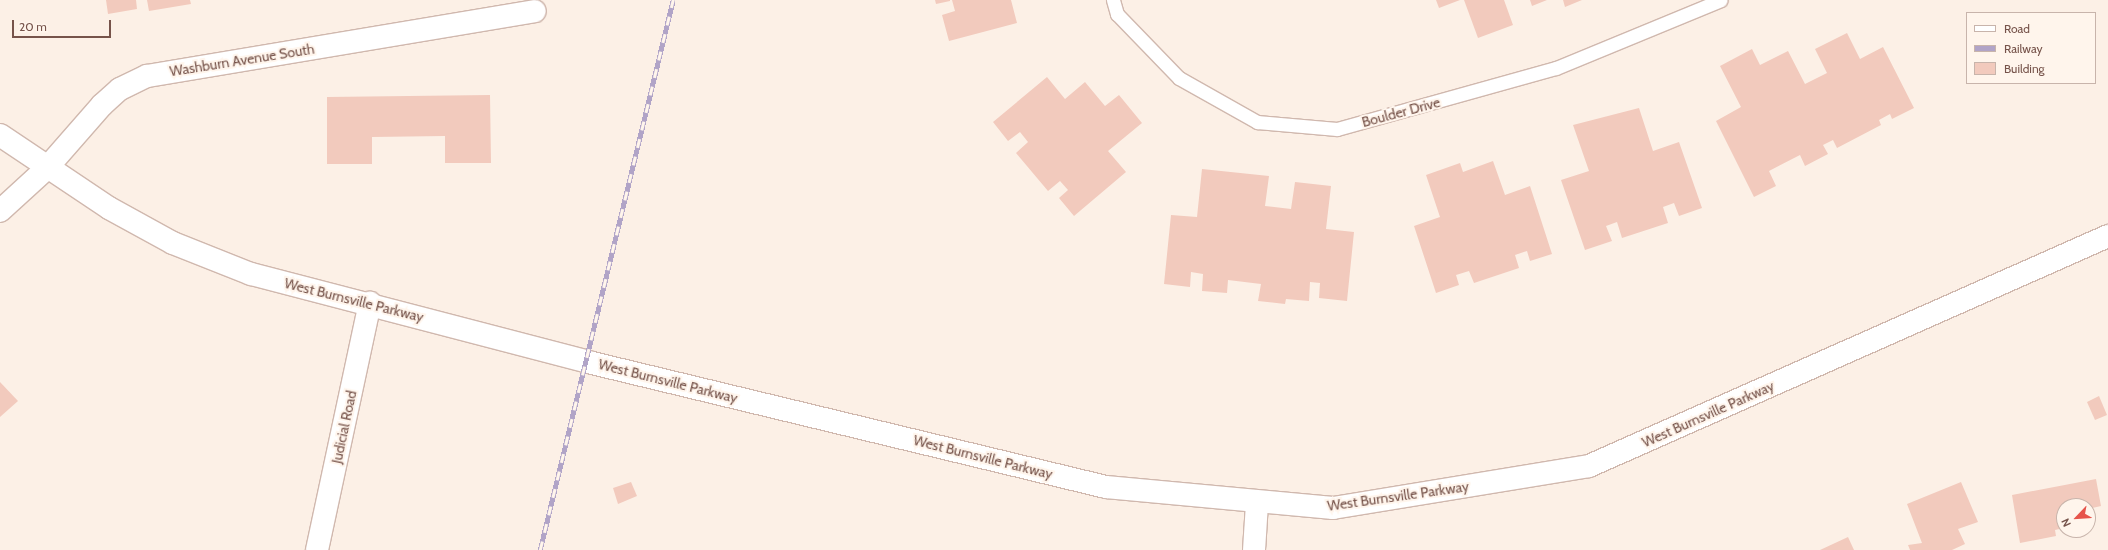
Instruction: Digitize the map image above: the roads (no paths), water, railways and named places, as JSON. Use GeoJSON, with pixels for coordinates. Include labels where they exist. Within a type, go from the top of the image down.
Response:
{"type":"FeatureCollection","features":[{"type":"Feature","properties":{"kind":"street","name":"Washburn Avenue South"},"geometry":{"type":"LineString","coordinates":[[0,211],[46,169],[102,105],[120,89],[147,76],[535,11]]}},
{"type":"Feature","properties":{"kind":"street","name":"West Burnsville Parkway"},"geometry":{"type":"LineString","coordinates":[[0,135],[46,169],[173,243],[251,274],[588,362],[1106,487],[1257,503],[1333,508],[1589,466],[2108,236]]}},
{"type":"Feature","properties":{"kind":"street","name":"Judicial Road"},"geometry":{"type":"LineString","coordinates":[[317,550],[370,304]]}},
{"type":"Feature","properties":{"kind":"street"},"geometry":{"type":"LineString","coordinates":[[1254,550],[1257,503]]}},
{"type":"Feature","properties":{"kind":"lane","name":"Boulder Drive"},"geometry":{"type":"LineString","coordinates":[[1113,0],[1117,14],[1179,78],[1257,122],[1337,129],[1556,68],[1721,0]]}},
{"type":"Feature","properties":{"kind":"railway"},"geometry":{"type":"LineString","coordinates":[[540,550],[673,0]]}}]}
